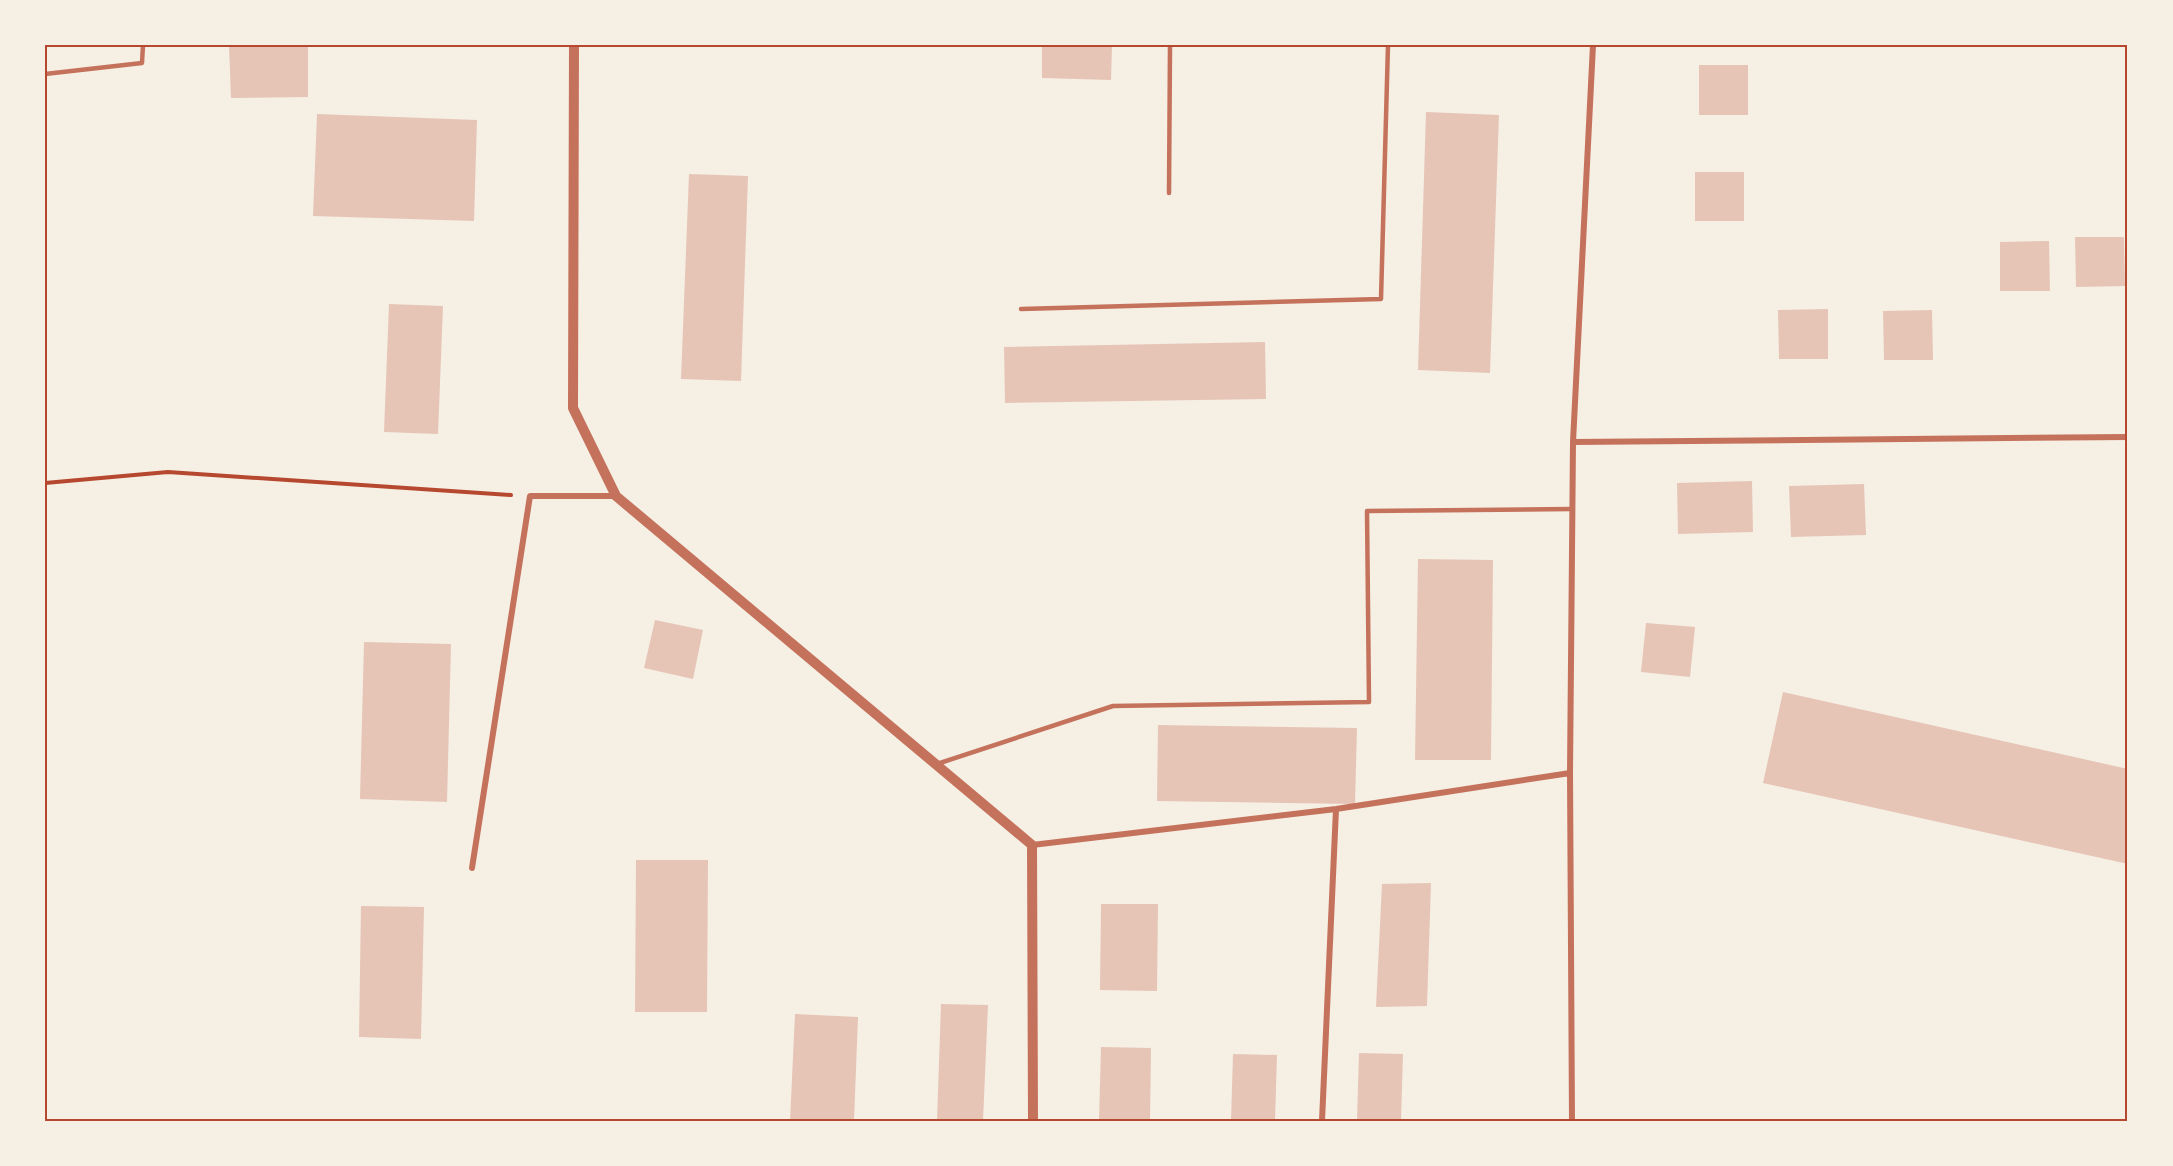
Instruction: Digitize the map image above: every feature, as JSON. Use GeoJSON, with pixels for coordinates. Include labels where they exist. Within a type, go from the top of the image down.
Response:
{"type":"FeatureCollection","features":[{"type":"Feature","properties":{"kind":"street"},"geometry":{"type":"LineString","coordinates":[[574,45],[573,408],[616,496],[1032,845],[1336,809],[1570,773]]}},
{"type":"Feature","properties":{"kind":"street"},"geometry":{"type":"LineString","coordinates":[[1572,1121],[1570,773],[1573,442],[1593,45]]}},
{"type":"Feature","properties":{"kind":"street"},"geometry":{"type":"LineString","coordinates":[[1573,442],[2128,437]]}},
{"type":"Feature","properties":{"kind":"street"},"geometry":{"type":"LineString","coordinates":[[472,868],[530,496],[616,496]]}},
{"type":"Feature","properties":{"kind":"street"},"geometry":{"type":"LineString","coordinates":[[1322,1121],[1336,809]]}},
{"type":"Feature","properties":{"kind":"street"},"geometry":{"type":"LineString","coordinates":[[1032,845],[1033,1121]]}},
{"type":"Feature","properties":{"kind":"lane"},"geometry":{"type":"LineString","coordinates":[[45,74],[142,63],[143,45]]}},
{"type":"Feature","properties":{"kind":"lane"},"geometry":{"type":"LineString","coordinates":[[1169,193],[1170,45]]}},
{"type":"Feature","properties":{"kind":"lane"},"geometry":{"type":"LineString","coordinates":[[1022,309],[1381,299],[1388,45]]}},
{"type":"Feature","properties":{"kind":"lane"},"geometry":{"type":"LineString","coordinates":[[937,764],[1113,706],[1369,702],[1367,511],[1572,509]]}},
{"type":"Feature","properties":{"kind":"path"},"geometry":{"type":"LineString","coordinates":[[45,483],[168,472],[530,496]]}},
{"type":"Feature","properties":{"kind":"building"},"geometry":{"type":"Polygon","coordinates":[[[229,45],[308,45],[308,97],[231,98],[229,45]]]}},
{"type":"Feature","properties":{"kind":"building"},"geometry":{"type":"Polygon","coordinates":[[[1042,45],[1112,45],[1111,80],[1042,78],[1042,45]]]}},
{"type":"Feature","properties":{"kind":"building"},"geometry":{"type":"Polygon","coordinates":[[[1699,65],[1748,65],[1748,115],[1699,115],[1699,65]]]}},
{"type":"Feature","properties":{"kind":"building"},"geometry":{"type":"Polygon","coordinates":[[[1426,112],[1499,115],[1490,373],[1418,370],[1426,112]]]}},
{"type":"Feature","properties":{"kind":"building"},"geometry":{"type":"Polygon","coordinates":[[[317,114],[477,120],[474,221],[313,216],[317,114]]]}},
{"type":"Feature","properties":{"kind":"building"},"geometry":{"type":"Polygon","coordinates":[[[1695,172],[1744,172],[1744,221],[1695,221],[1695,172]]]}},
{"type":"Feature","properties":{"kind":"building"},"geometry":{"type":"Polygon","coordinates":[[[689,174],[748,176],[741,381],[681,379],[689,174]]]}},
{"type":"Feature","properties":{"kind":"building"},"geometry":{"type":"Polygon","coordinates":[[[2075,237],[2124,237],[2125,286],[2076,287],[2075,237]]]}},
{"type":"Feature","properties":{"kind":"building"},"geometry":{"type":"Polygon","coordinates":[[[2049,241],[2050,291],[2000,291],[2000,242],[2049,241]]]}},
{"type":"Feature","properties":{"kind":"building"},"geometry":{"type":"Polygon","coordinates":[[[389,304],[443,306],[438,434],[384,432],[389,304]]]}},
{"type":"Feature","properties":{"kind":"building"},"geometry":{"type":"Polygon","coordinates":[[[1828,309],[1828,359],[1779,359],[1778,310],[1828,309]]]}},
{"type":"Feature","properties":{"kind":"building"},"geometry":{"type":"Polygon","coordinates":[[[1932,310],[1933,360],[1884,360],[1883,311],[1932,310]]]}},
{"type":"Feature","properties":{"kind":"building"},"geometry":{"type":"Polygon","coordinates":[[[1265,342],[1266,399],[1005,403],[1004,347],[1265,342]]]}},
{"type":"Feature","properties":{"kind":"building"},"geometry":{"type":"Polygon","coordinates":[[[1752,481],[1753,532],[1678,534],[1677,483],[1752,481]]]}},
{"type":"Feature","properties":{"kind":"building"},"geometry":{"type":"Polygon","coordinates":[[[1864,484],[1866,535],[1791,537],[1789,486],[1864,484]]]}},
{"type":"Feature","properties":{"kind":"building"},"geometry":{"type":"Polygon","coordinates":[[[1418,559],[1493,560],[1491,760],[1415,760],[1418,559]]]}},
{"type":"Feature","properties":{"kind":"building"},"geometry":{"type":"Polygon","coordinates":[[[655,620],[703,630],[693,679],[644,668],[655,620]]]}},
{"type":"Feature","properties":{"kind":"building"},"geometry":{"type":"Polygon","coordinates":[[[1646,623],[1695,627],[1690,677],[1641,672],[1646,623]]]}},
{"type":"Feature","properties":{"kind":"building"},"geometry":{"type":"Polygon","coordinates":[[[364,642],[451,644],[447,802],[360,799],[364,642]]]}},
{"type":"Feature","properties":{"kind":"building"},"geometry":{"type":"Polygon","coordinates":[[[1783,692],[2128,769],[2128,864],[1763,783],[1783,692]]]}},
{"type":"Feature","properties":{"kind":"building"},"geometry":{"type":"Polygon","coordinates":[[[1158,725],[1357,728],[1355,804],[1157,801],[1158,725]]]}},
{"type":"Feature","properties":{"kind":"building"},"geometry":{"type":"Polygon","coordinates":[[[636,860],[708,860],[707,1012],[635,1012],[636,860]]]}},
{"type":"Feature","properties":{"kind":"building"},"geometry":{"type":"Polygon","coordinates":[[[1431,883],[1427,1006],[1376,1007],[1382,884],[1431,883]]]}},
{"type":"Feature","properties":{"kind":"building"},"geometry":{"type":"Polygon","coordinates":[[[1101,904],[1158,904],[1157,991],[1100,990],[1101,904]]]}},
{"type":"Feature","properties":{"kind":"building"},"geometry":{"type":"Polygon","coordinates":[[[361,906],[424,907],[421,1039],[359,1037],[361,906]]]}},
{"type":"Feature","properties":{"kind":"building"},"geometry":{"type":"Polygon","coordinates":[[[941,1004],[988,1005],[983,1121],[937,1121],[941,1004]]]}},
{"type":"Feature","properties":{"kind":"building"},"geometry":{"type":"Polygon","coordinates":[[[795,1014],[858,1017],[854,1121],[790,1121],[795,1014]]]}},
{"type":"Feature","properties":{"kind":"building"},"geometry":{"type":"Polygon","coordinates":[[[1101,1047],[1151,1048],[1150,1121],[1099,1121],[1101,1047]]]}},
{"type":"Feature","properties":{"kind":"building"},"geometry":{"type":"Polygon","coordinates":[[[1359,1053],[1403,1054],[1401,1121],[1357,1121],[1359,1053]]]}},
{"type":"Feature","properties":{"kind":"building"},"geometry":{"type":"Polygon","coordinates":[[[1233,1054],[1277,1055],[1275,1121],[1231,1121],[1233,1054]]]}}]}
